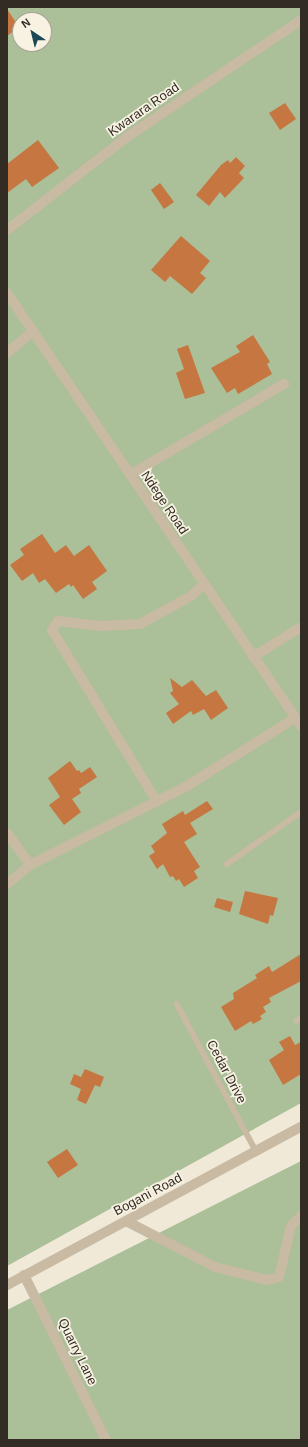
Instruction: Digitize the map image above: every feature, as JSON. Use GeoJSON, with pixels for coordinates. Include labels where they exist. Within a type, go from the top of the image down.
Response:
{"type":"FeatureCollection","features":[{"type":"Feature","properties":{"kind":"street","name":"Kwarara Road"},"geometry":{"type":"LineString","coordinates":[[7,230],[127,137],[301,20]]}},
{"type":"Feature","properties":{"kind":"street","name":"Ndege Road"},"geometry":{"type":"LineString","coordinates":[[7,293],[203,585],[298,722]]}},
{"type":"Feature","properties":{"kind":"street"},"geometry":{"type":"LineString","coordinates":[[7,353],[33,331]]}},
{"type":"Feature","properties":{"kind":"street"},"geometry":{"type":"LineString","coordinates":[[130,475],[284,384]]}},
{"type":"Feature","properties":{"kind":"street"},"geometry":{"type":"LineString","coordinates":[[157,802],[52,630],[58,621],[99,626],[140,624],[191,596],[203,585]]}},
{"type":"Feature","properties":{"kind":"street"},"geometry":{"type":"LineString","coordinates":[[254,657],[301,627]]}},
{"type":"Feature","properties":{"kind":"street"},"geometry":{"type":"LineString","coordinates":[[7,884],[30,866],[187,786],[298,722]]}},
{"type":"Feature","properties":{"kind":"street"},"geometry":{"type":"LineString","coordinates":[[7,833],[30,866]]}},
{"type":"Feature","properties":{"kind":"street","name":"Bogani Road"},"geometry":{"type":"LineString","coordinates":[[7,1285],[301,1128]]}},
{"type":"Feature","properties":{"kind":"street"},"geometry":{"type":"LineString","coordinates":[[126,1221],[215,1267],[267,1280],[280,1277],[291,1226],[301,1216]]}},
{"type":"Feature","properties":{"kind":"street","name":"Quarry Lane"},"geometry":{"type":"LineString","coordinates":[[24,1275],[106,1440]]}},
{"type":"Feature","properties":{"kind":"lane"},"geometry":{"type":"LineString","coordinates":[[227,864],[301,812]]}},
{"type":"Feature","properties":{"kind":"lane","name":"Cedar Drive"},"geometry":{"type":"LineString","coordinates":[[177,1004],[256,1151]]}},
{"type":"Feature","properties":{"kind":"green space"},"geometry":{"type":"Polygon","coordinates":[[[7,7],[301,7],[301,1103],[7,1266],[7,7]]]}},
{"type":"Feature","properties":{"kind":"green space"},"geometry":{"type":"Polygon","coordinates":[[[301,1161],[301,1440],[7,1440],[7,1310],[301,1161]]]}},
{"type":"Feature","properties":{"kind":"building"},"geometry":{"type":"Polygon","coordinates":[[[7,9],[12,16],[12,32],[7,36],[7,9]]]}},
{"type":"Feature","properties":{"kind":"building"},"geometry":{"type":"Polygon","coordinates":[[[285,103],[296,119],[280,130],[269,113],[285,103]]]}},
{"type":"Feature","properties":{"kind":"building"},"geometry":{"type":"Polygon","coordinates":[[[38,140],[59,168],[32,187],[26,179],[7,193],[7,164],[38,140]]]}},
{"type":"Feature","properties":{"kind":"building"},"geometry":{"type":"Polygon","coordinates":[[[236,157],[245,166],[239,173],[244,178],[225,198],[220,192],[209,206],[196,195],[221,165],[228,160],[230,163],[236,157]]]}},
{"type":"Feature","properties":{"kind":"building"},"geometry":{"type":"Polygon","coordinates":[[[160,183],[174,202],[164,209],[151,190],[160,183]]]}},
{"type":"Feature","properties":{"kind":"building"},"geometry":{"type":"Polygon","coordinates":[[[181,236],[210,261],[200,273],[206,278],[192,294],[170,276],[165,282],[151,270],[181,236]]]}},
{"type":"Feature","properties":{"kind":"building"},"geometry":{"type":"Polygon","coordinates":[[[253,335],[270,362],[267,364],[272,374],[238,394],[235,388],[227,393],[211,368],[240,352],[236,346],[253,335]]]}},
{"type":"Feature","properties":{"kind":"building"},"geometry":{"type":"Polygon","coordinates":[[[188,345],[205,393],[185,399],[176,373],[184,369],[177,349],[188,345]]]}},
{"type":"Feature","properties":{"kind":"building"},"geometry":{"type":"Polygon","coordinates":[[[42,534],[55,553],[66,545],[74,556],[89,545],[107,571],[92,582],[97,589],[83,599],[73,585],[71,587],[69,584],[56,593],[45,579],[39,583],[33,573],[22,581],[10,565],[24,555],[20,549],[42,534]]]}},
{"type":"Feature","properties":{"kind":"building"},"geometry":{"type":"Polygon","coordinates":[[[170,678],[182,687],[192,680],[206,696],[216,690],[228,708],[211,720],[204,709],[193,715],[191,711],[173,724],[166,713],[179,704],[170,693],[173,691],[170,678]]]}},
{"type":"Feature","properties":{"kind":"building"},"geometry":{"type":"Polygon","coordinates":[[[70,761],[77,771],[79,770],[81,773],[90,767],[97,777],[79,789],[81,793],[72,799],[81,812],[64,825],[49,805],[60,797],[48,778],[70,761]]]}},
{"type":"Feature","properties":{"kind":"building"},"geometry":{"type":"Polygon","coordinates":[[[207,801],[213,809],[190,823],[197,834],[184,842],[200,867],[194,871],[198,878],[184,887],[179,879],[176,881],[173,876],[170,877],[163,864],[157,869],[149,856],[155,852],[151,846],[167,833],[162,824],[183,811],[185,815],[207,801]]]}},
{"type":"Feature","properties":{"kind":"building"},"geometry":{"type":"Polygon","coordinates":[[[245,891],[278,898],[273,916],[270,915],[268,924],[239,914],[245,891]]]}},
{"type":"Feature","properties":{"kind":"building"},"geometry":{"type":"Polygon","coordinates":[[[217,898],[233,902],[230,912],[214,907],[217,898]]]}},
{"type":"Feature","properties":{"kind":"building"},"geometry":{"type":"Polygon","coordinates":[[[301,954],[301,981],[269,998],[271,1002],[263,1007],[266,1012],[260,1016],[262,1019],[253,1024],[251,1021],[235,1031],[221,1007],[234,999],[233,993],[257,978],[255,975],[269,966],[272,972],[301,954]]]}},
{"type":"Feature","properties":{"kind":"building"},"geometry":{"type":"Polygon","coordinates":[[[290,1036],[295,1045],[301,1042],[301,1074],[283,1085],[269,1060],[284,1050],[279,1042],[290,1036]]]}},
{"type":"Feature","properties":{"kind":"building"},"geometry":{"type":"Polygon","coordinates":[[[85,1069],[104,1077],[100,1087],[95,1085],[86,1104],[77,1100],[81,1089],[70,1084],[74,1074],[81,1077],[85,1069]]]}},
{"type":"Feature","properties":{"kind":"building"},"geometry":{"type":"Polygon","coordinates":[[[67,1149],[78,1165],[58,1178],[47,1162],[67,1149]]]}}]}
